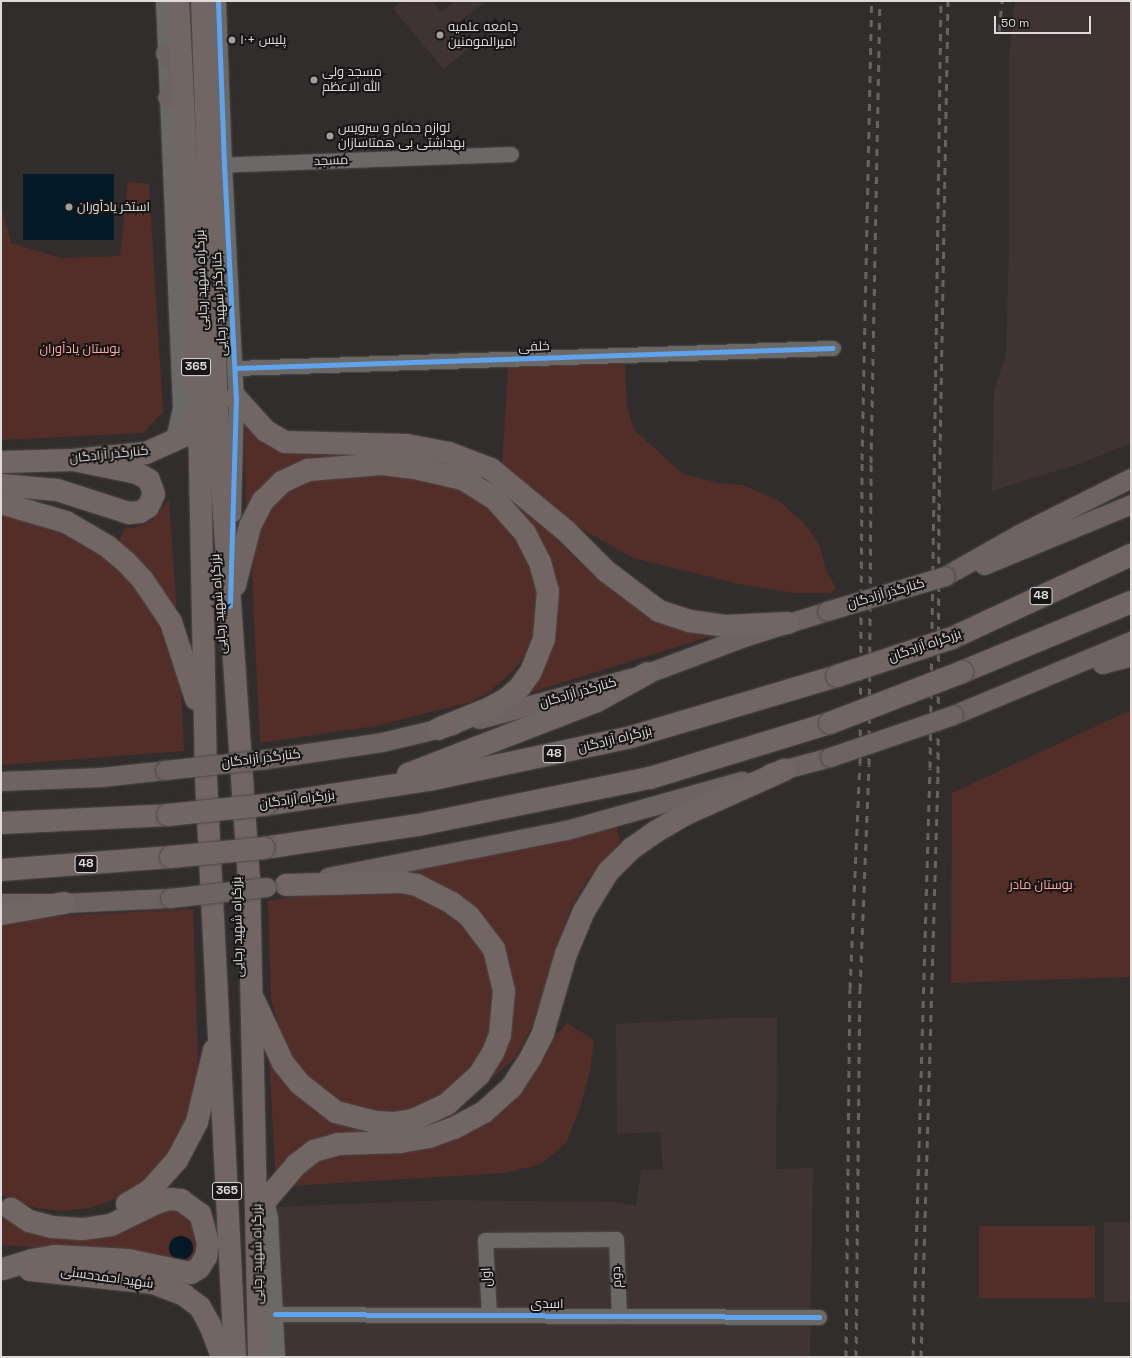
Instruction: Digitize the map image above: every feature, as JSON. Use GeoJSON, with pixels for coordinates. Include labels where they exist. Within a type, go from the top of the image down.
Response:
{"type":"FeatureCollection","features":[{"type":"Feature","properties":{"kind":"highway","name":"بزرگراه شهید رجایی"},"geometry":{"type":"LineString","coordinates":[[178,1],[199,412],[205,733],[235,1357]]}},
{"type":"Feature","properties":{"kind":"highway","name":"بزرگراه شهید رجایی"},"geometry":{"type":"LineString","coordinates":[[202,1],[216,165],[217,411],[249,877],[250,990],[256,1178],[259,1357]]}},
{"type":"Feature","properties":{"kind":"highway"},"geometry":{"type":"LineString","coordinates":[[236,398],[266,431],[285,442],[386,443],[427,448],[469,459],[491,469],[566,531],[606,571],[659,611],[690,621],[726,626],[788,623]]}},
{"type":"Feature","properties":{"kind":"highway","name":"کنارگذر آزادگان"},"geometry":{"type":"LineString","coordinates":[[1,462],[73,460],[146,453],[165,446],[186,435],[199,412]]}},
{"type":"Feature","properties":{"kind":"highway"},"geometry":{"type":"LineString","coordinates":[[1,485],[57,490],[129,513],[140,512],[148,507],[154,494],[149,480],[137,473],[73,460]]}},
{"type":"Feature","properties":{"kind":"highway"},"geometry":{"type":"LineString","coordinates":[[230,606],[255,514],[272,490],[295,476],[308,470],[343,465],[382,464],[447,473],[478,487],[506,509],[534,548],[548,591],[544,639],[530,673],[520,687],[506,699],[490,708],[438,729]]}},
{"type":"Feature","properties":{"kind":"highway"},"geometry":{"type":"LineString","coordinates":[[1,503],[66,522],[87,533],[108,546],[142,579],[171,622],[181,648],[205,733]]}},
{"type":"Feature","properties":{"kind":"highway","name":"بزرگراه آزادگان"},"geometry":{"type":"LineString","coordinates":[[1,823],[168,815],[265,805],[360,792],[429,780],[631,737],[837,676],[952,638],[1131,555]]}},
{"type":"Feature","properties":{"kind":"highway","name":"48"},"geometry":{"type":"LineString","coordinates":[[1,870],[171,857],[264,848],[418,825],[650,778],[830,723],[962,672],[1131,602]]}},
{"type":"Feature","properties":{"kind":"highway"},"geometry":{"type":"LineString","coordinates":[[360,792],[594,702],[648,672]]}},
{"type":"Feature","properties":{"kind":"highway"},"geometry":{"type":"LineString","coordinates":[[267,1199],[296,1165],[314,1151],[338,1144],[400,1142],[428,1137],[454,1128],[484,1112],[511,1088],[531,1058],[543,1034],[566,954],[584,911],[608,872],[631,849],[655,832],[684,815],[784,770]]}},
{"type":"Feature","properties":{"kind":"highway"},"geometry":{"type":"LineString","coordinates":[[250,990],[283,1063],[300,1084],[336,1112],[362,1120],[394,1123],[413,1120],[447,1104],[479,1075],[493,1053],[500,1035],[504,991],[494,949],[469,916],[452,903],[417,885],[401,882],[276,886]]}},
{"type":"Feature","properties":{"kind":"highway"},"geometry":{"type":"LineString","coordinates":[[1,914],[64,904]]}},
{"type":"Feature","properties":{"kind":"highway"},"geometry":{"type":"LineString","coordinates":[[6,1207],[38,1217],[77,1220],[115,1211],[150,1190],[177,1160],[196,1122],[219,1026]]}},
{"type":"Feature","properties":{"kind":"highway"},"geometry":{"type":"LineString","coordinates":[[2,1269],[32,1260],[55,1256],[128,1260],[191,1273],[199,1268],[206,1257],[208,1243],[200,1214],[182,1200],[170,1199],[156,1203],[110,1225],[82,1229],[52,1227],[29,1221],[6,1207]]}},
{"type":"Feature","properties":{"kind":"highway","name":"شهید احمدحسنی"},"geometry":{"type":"LineString","coordinates":[[2,1269],[42,1270],[153,1283],[184,1295],[200,1307],[210,1325],[222,1357]]}},
{"type":"Feature","properties":{"kind":"main road"},"geometry":{"type":"LineString","coordinates":[[166,53],[181,74],[167,97]]}},
{"type":"Feature","properties":{"kind":"main road"},"geometry":{"type":"LineString","coordinates":[[945,576],[1020,534],[1131,478]]}},
{"type":"Feature","properties":{"kind":"main road","name":"کنارگذر آزادگان"},"geometry":{"type":"LineString","coordinates":[[1,781],[101,777],[266,759],[382,742],[438,729],[648,672],[827,610],[992,562],[1131,504]]}},
{"type":"Feature","properties":{"kind":"main road"},"geometry":{"type":"LineString","coordinates":[[1,903],[64,904],[170,898],[276,886],[566,830],[830,757],[953,715],[1131,641]]}},
{"type":"Feature","properties":{"kind":"main road"},"geometry":{"type":"LineString","coordinates":[[1033,683],[1131,656]]}},
{"type":"Feature","properties":{"kind":"street"},"geometry":{"type":"LineString","coordinates":[[163,1],[180,408],[174,434],[165,446]]}},
{"type":"Feature","properties":{"kind":"street","name":"کنارگذر شهید رجایی"},"geometry":{"type":"LineString","coordinates":[[218,1],[216,165],[235,368],[236,398],[230,606]]}},
{"type":"Feature","properties":{"kind":"street","name":"مسجد"},"geometry":{"type":"LineString","coordinates":[[216,165],[511,154]]}},
{"type":"Feature","properties":{"kind":"street","name":"خلفی"},"geometry":{"type":"LineString","coordinates":[[235,368],[834,348]]}},
{"type":"Feature","properties":{"kind":"street"},"geometry":{"type":"LineString","coordinates":[[256,1178],[267,1199],[270,1218],[277,1357]]}},
{"type":"Feature","properties":{"kind":"street","name":"اول"},"geometry":{"type":"LineString","coordinates":[[489,1315],[485,1240],[616,1239]]}},
{"type":"Feature","properties":{"kind":"street","name":"دوم"},"geometry":{"type":"LineString","coordinates":[[616,1239],[619,1316]]}},
{"type":"Feature","properties":{"kind":"street","name":"اسدی"},"geometry":{"type":"LineString","coordinates":[[275,1314],[819,1317]]}},
{"type":"Feature","properties":{"kind":"shaded area","name":"جامعه علمیه امیرالمومنین"},"geometry":{"type":"Polygon","coordinates":[[[402,1],[432,1],[441,12],[455,1],[486,1],[455,25],[472,46],[444,69],[393,9],[402,1]]]}},
{"type":"Feature","properties":{"kind":"shaded area"},"geometry":{"type":"Polygon","coordinates":[[[1015,1],[1131,1],[1131,443],[1084,462],[992,491],[994,390],[1006,355],[1009,248],[1009,57],[1015,1]]]}},
{"type":"Feature","properties":{"kind":"shaded area"},"geometry":{"type":"Polygon","coordinates":[[[728,1018],[777,1018],[776,1169],[813,1168],[810,1357],[279,1357],[272,1207],[447,1200],[616,1202],[636,1206],[641,1170],[663,1169],[660,1132],[617,1134],[616,1024],[728,1018]]]}},
{"type":"Feature","properties":{"kind":"shaded area"},"geometry":{"type":"Polygon","coordinates":[[[1104,1222],[1131,1222],[1131,1302],[1104,1302],[1104,1222]]]}},
{"type":"Feature","properties":{"kind":"green space","name":"بوستان یادآوران"},"geometry":{"type":"Polygon","coordinates":[[[128,182],[149,184],[163,412],[143,433],[1,440],[1,206],[11,243],[61,258],[120,256],[128,182]]]}},
{"type":"Feature","properties":{"kind":"green space"},"geometry":{"type":"Polygon","coordinates":[[[625,364],[627,406],[634,430],[683,474],[719,483],[743,485],[779,501],[805,524],[820,546],[826,570],[836,588],[831,593],[795,593],[739,584],[633,558],[560,517],[502,466],[508,365],[625,364]]]}},
{"type":"Feature","properties":{"kind":"green space"},"geometry":{"type":"Polygon","coordinates":[[[244,421],[257,432],[435,458],[489,478],[547,527],[573,556],[615,593],[637,608],[718,634],[529,693],[554,626],[503,496],[331,459],[246,516],[244,421]]]}},
{"type":"Feature","properties":{"kind":"green space"},"geometry":{"type":"Polygon","coordinates":[[[364,472],[433,478],[481,498],[516,531],[541,591],[538,625],[525,655],[515,669],[488,693],[471,702],[376,726],[260,743],[252,577],[256,534],[274,498],[303,481],[364,472]]]}},
{"type":"Feature","properties":{"kind":"green space"},"geometry":{"type":"Polygon","coordinates":[[[169,499],[177,614],[117,543],[126,527],[135,528],[153,520],[169,499]]]}},
{"type":"Feature","properties":{"kind":"green space"},"geometry":{"type":"Polygon","coordinates":[[[1,510],[54,524],[114,560],[159,617],[181,677],[184,751],[1,765],[1,510]]]}},
{"type":"Feature","properties":{"kind":"green space","name":"بوستان مادر"},"geometry":{"type":"Polygon","coordinates":[[[1131,710],[1131,977],[951,983],[952,793],[1131,710]]]}},
{"type":"Feature","properties":{"kind":"green space"},"geometry":{"type":"Polygon","coordinates":[[[617,828],[620,842],[588,879],[570,910],[534,1022],[517,1056],[485,1085],[512,1004],[450,892],[346,879],[617,828]]]}},
{"type":"Feature","properties":{"kind":"green space"},"geometry":{"type":"Polygon","coordinates":[[[361,888],[418,894],[459,919],[485,954],[491,970],[494,1002],[493,1025],[482,1055],[457,1087],[407,1112],[367,1112],[346,1104],[309,1079],[294,1063],[280,1032],[271,999],[268,901],[361,888]]]}},
{"type":"Feature","properties":{"kind":"green space"},"geometry":{"type":"Polygon","coordinates":[[[193,909],[199,1084],[187,1125],[156,1174],[126,1195],[90,1208],[62,1211],[36,1208],[1,1195],[1,922],[33,917],[193,909]]]}},
{"type":"Feature","properties":{"kind":"green space"},"geometry":{"type":"Polygon","coordinates":[[[567,1023],[594,1040],[590,1071],[580,1108],[566,1143],[541,1164],[505,1173],[290,1186],[303,1168],[324,1155],[431,1144],[544,1048],[567,1023]]]}},
{"type":"Feature","properties":{"kind":"green space"},"geometry":{"type":"Polygon","coordinates":[[[269,1059],[380,1132],[340,1135],[276,1184],[269,1059]]]}},
{"type":"Feature","properties":{"kind":"green space"},"geometry":{"type":"Polygon","coordinates":[[[172,1208],[191,1217],[200,1251],[188,1264],[72,1250],[1,1245],[1,1215],[17,1225],[172,1208]]]}},
{"type":"Feature","properties":{"kind":"green space"},"geometry":{"type":"Polygon","coordinates":[[[979,1226],[1095,1226],[1095,1298],[979,1298],[979,1226]]]}},
{"type":"Feature","properties":{"kind":"water","name":"استخر یادآوران"},"geometry":{"type":"Polygon","coordinates":[[[23,174],[114,174],[114,240],[23,240],[23,174]]]}},
{"type":"Feature","properties":{"kind":"water"},"geometry":{"type":"Polygon","coordinates":[[[181,1236],[186,1237],[192,1243],[192,1253],[186,1259],[181,1260],[176,1259],[170,1253],[169,1248],[170,1243],[176,1237],[181,1236]]]}},
{"type":"Feature","properties":{"kind":"railway"},"geometry":{"type":"LineString","coordinates":[[846,1357],[850,989],[860,764],[862,460],[872,1]]}},
{"type":"Feature","properties":{"kind":"railway"},"geometry":{"type":"LineString","coordinates":[[856,1357],[860,990],[869,765],[871,463],[880,1]]}},
{"type":"Feature","properties":{"kind":"railway"},"geometry":{"type":"LineString","coordinates":[[913,1357],[930,768],[941,1]]}},
{"type":"Feature","properties":{"kind":"railway"},"geometry":{"type":"LineString","coordinates":[[921,1357],[938,773],[939,510],[948,1]]}},
{"type":"Feature","properties":{"kind":"railway"},"geometry":{"type":"LineString","coordinates":[[999,31],[1002,1]]}},
{"type":"Feature","properties":{"kind":"cycle path"},"geometry":{"type":"LineString","coordinates":[[218,1],[224,164],[236,398],[230,606]]}},
{"type":"Feature","properties":{"kind":"cycle path"},"geometry":{"type":"LineString","coordinates":[[235,368],[833,348]]}},
{"type":"Feature","properties":{"kind":"cycle path"},"geometry":{"type":"LineString","coordinates":[[275,1314],[819,1317]]}},
{"type":"Feature","properties":{"kind":"place","name":"جامعه علمیه امیرالمومنین"},"geometry":{"type":"Point","coordinates":[440,35]}},
{"type":"Feature","properties":{"kind":"place","name":"پلیس +۱۰"},"geometry":{"type":"Point","coordinates":[232,40]}},
{"type":"Feature","properties":{"kind":"place","name":"مسجد ولی الله الاعظم"},"geometry":{"type":"Point","coordinates":[314,80]}},
{"type":"Feature","properties":{"kind":"place","name":"لوازم حمام و سرویس بهداشتی بی همتاسازان"},"geometry":{"type":"Point","coordinates":[330,136]}},
{"type":"Feature","properties":{"kind":"place","name":"استخر یادآوران"},"geometry":{"type":"Point","coordinates":[69,207]}}]}
